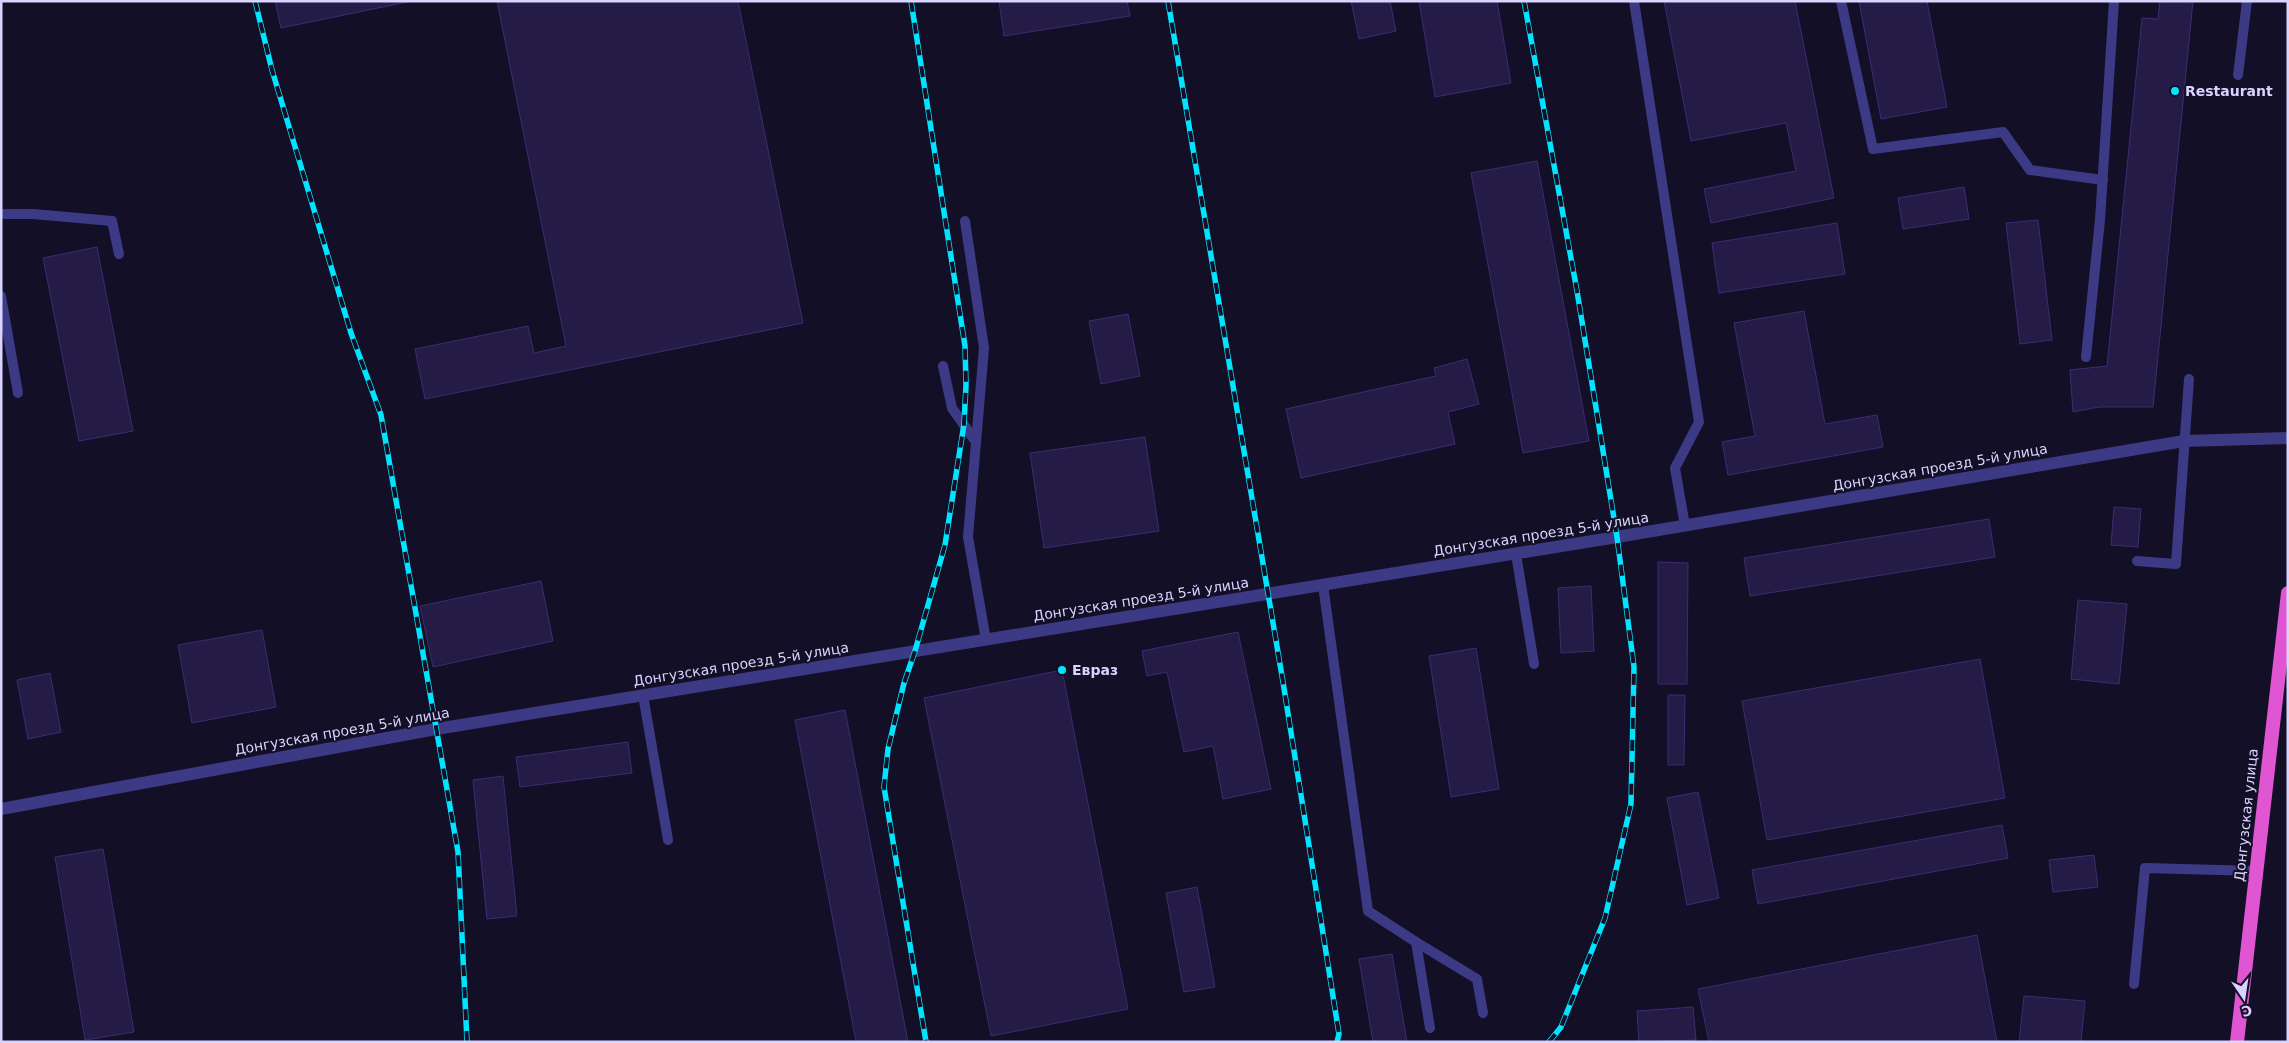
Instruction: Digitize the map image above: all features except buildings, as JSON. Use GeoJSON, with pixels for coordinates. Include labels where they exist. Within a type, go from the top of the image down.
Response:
{"type":"FeatureCollection","features":[{"type":"Feature","properties":{"kind":"highway","name":"Донгузская улица"},"geometry":{"type":"LineString","coordinates":[[2237,1042],[2288,593]]}},
{"type":"Feature","properties":{"kind":"street","name":"Донгузская проезд 5-й улица"},"geometry":{"type":"LineString","coordinates":[[1,809],[436,729],[1516,554],[2184,441],[2288,438]]}},
{"type":"Feature","properties":{"kind":"lane"},"geometry":{"type":"LineString","coordinates":[[1634,1],[1699,422],[1675,468],[1685,526]]}},
{"type":"Feature","properties":{"kind":"lane"},"geometry":{"type":"LineString","coordinates":[[1841,1],[1873,149],[2003,132],[2030,170],[2103,180]]}},
{"type":"Feature","properties":{"kind":"lane"},"geometry":{"type":"LineString","coordinates":[[2086,357],[2103,180],[2114,1]]}},
{"type":"Feature","properties":{"kind":"lane"},"geometry":{"type":"LineString","coordinates":[[2238,74],[2247,1]]}},
{"type":"Feature","properties":{"kind":"lane"},"geometry":{"type":"LineString","coordinates":[[1,214],[33,214],[112,221],[119,254]]}},
{"type":"Feature","properties":{"kind":"lane"},"geometry":{"type":"LineString","coordinates":[[965,221],[984,348],[968,537],[986,640]]}},
{"type":"Feature","properties":{"kind":"lane"},"geometry":{"type":"LineString","coordinates":[[1,296],[18,393]]}},
{"type":"Feature","properties":{"kind":"lane"},"geometry":{"type":"LineString","coordinates":[[944,366],[952,408],[976,442]]}},
{"type":"Feature","properties":{"kind":"lane"},"geometry":{"type":"LineString","coordinates":[[2137,561],[2176,564],[2189,379]]}},
{"type":"Feature","properties":{"kind":"lane"},"geometry":{"type":"LineString","coordinates":[[1516,554],[1534,664]]}},
{"type":"Feature","properties":{"kind":"lane"},"geometry":{"type":"LineString","coordinates":[[1323,585],[1368,911],[1477,979],[1483,1013]]}},
{"type":"Feature","properties":{"kind":"lane"},"geometry":{"type":"LineString","coordinates":[[643,695],[668,840]]}},
{"type":"Feature","properties":{"kind":"lane"},"geometry":{"type":"LineString","coordinates":[[2134,984],[2145,868],[2256,871]]}},
{"type":"Feature","properties":{"kind":"lane"},"geometry":{"type":"LineString","coordinates":[[1416,942],[1430,1028]]}},
{"type":"Feature","properties":{"kind":"railway"},"geometry":{"type":"LineString","coordinates":[[255,1],[272,70],[351,333],[381,415],[458,852],[467,1042]]}},
{"type":"Feature","properties":{"kind":"railway"},"geometry":{"type":"LineString","coordinates":[[911,1],[965,346],[966,385],[964,424],[945,545],[904,683],[888,749],[884,787],[926,1042]]}},
{"type":"Feature","properties":{"kind":"railway"},"geometry":{"type":"LineString","coordinates":[[1168,1],[1283,682],[1339,1034],[1337,1042]]}},
{"type":"Feature","properties":{"kind":"railway"},"geometry":{"type":"LineString","coordinates":[[1524,1],[1577,291],[1617,537],[1634,667],[1631,804],[1605,918],[1561,1027],[1549,1042]]}},
{"type":"Feature","properties":{"kind":"place","name":"Restaurant"},"geometry":{"type":"Point","coordinates":[2175,91]}},
{"type":"Feature","properties":{"kind":"place","name":"Евраз"},"geometry":{"type":"Point","coordinates":[1062,670]}}]}
